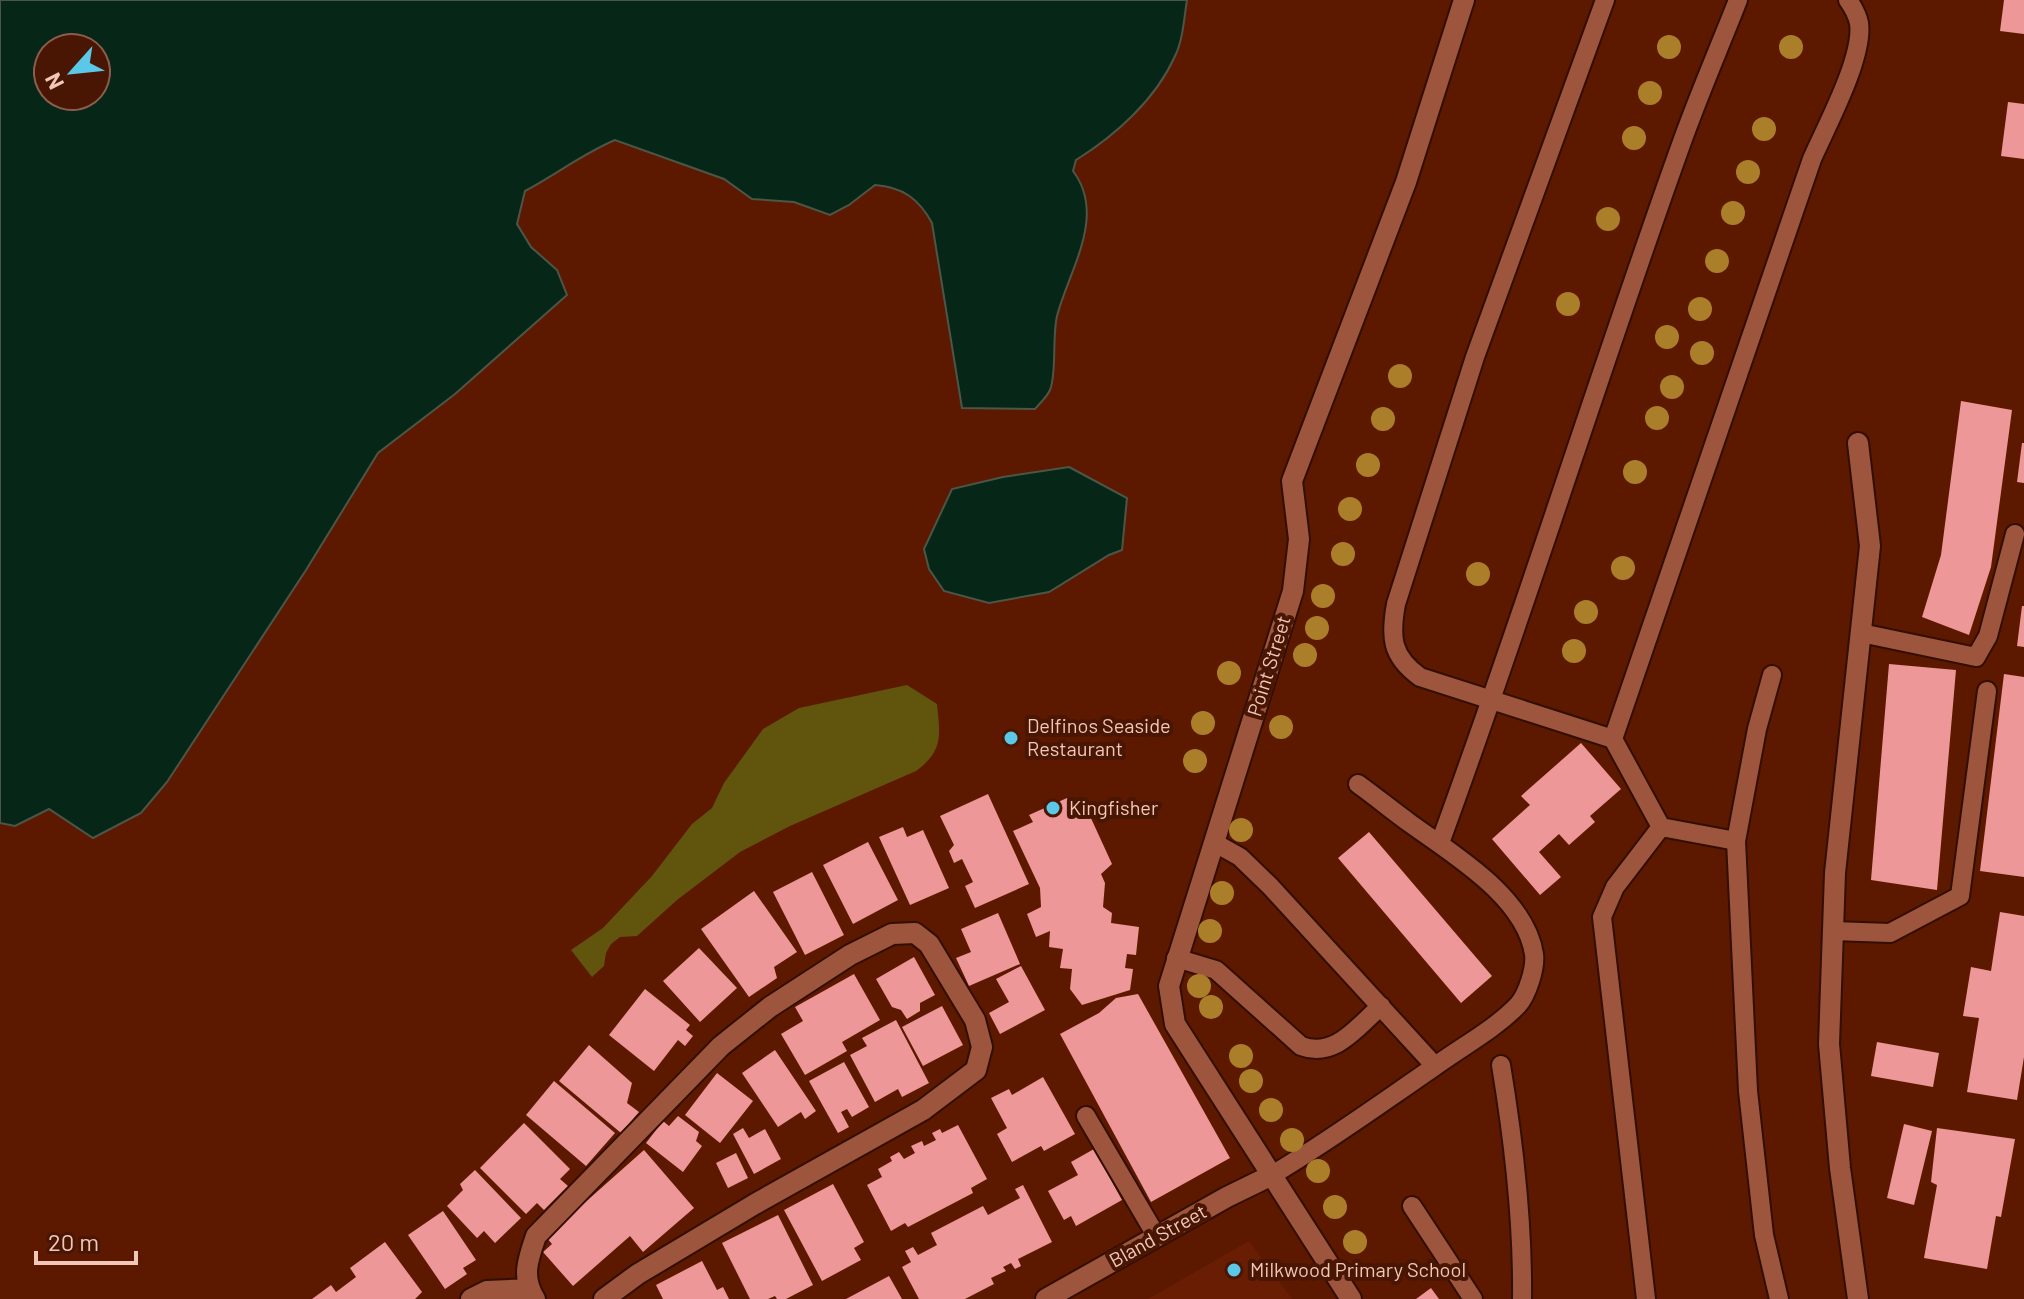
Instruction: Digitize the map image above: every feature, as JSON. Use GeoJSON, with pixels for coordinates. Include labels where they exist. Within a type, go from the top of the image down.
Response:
{"type":"FeatureCollection","features":[{"type":"Feature","properties":{"kind":"street","name":"Point Street"},"geometry":{"type":"LineString","coordinates":[[1351,1299],[1175,1024],[1169,986],[1293,591],[1299,539],[1292,481],[1406,182],[1464,0]]}},
{"type":"Feature","properties":{"kind":"street"},"geometry":{"type":"LineString","coordinates":[[1858,443],[1870,546],[1835,873],[1829,1044],[1840,1168],[1858,1299]]}},
{"type":"Feature","properties":{"kind":"street"},"geometry":{"type":"LineString","coordinates":[[471,1299],[487,1291],[532,1294],[526,1266],[536,1236],[721,1046],[850,955],[892,934],[915,933],[929,944],[975,1020],[982,1047],[976,1070],[923,1110],[755,1204],[638,1274],[604,1299]]}},
{"type":"Feature","properties":{"kind":"street","name":"Bland Street"},"geometry":{"type":"LineString","coordinates":[[1046,1299],[1272,1175]]}},
{"type":"Feature","properties":{"kind":"lane"},"geometry":{"type":"LineString","coordinates":[[1605,0],[1475,357],[1396,604],[1392,628],[1393,642],[1407,668],[1420,677],[1613,739]]}},
{"type":"Feature","properties":{"kind":"lane"},"geometry":{"type":"LineString","coordinates":[[1440,843],[1493,699],[1679,150],[1738,0]]}},
{"type":"Feature","properties":{"kind":"lane"},"geometry":{"type":"LineString","coordinates":[[1661,827],[1613,739],[1812,159],[1847,78],[1859,38],[1859,21],[1848,0]]}},
{"type":"Feature","properties":{"kind":"lane"},"geometry":{"type":"LineString","coordinates":[[1861,633],[1976,657],[1988,636],[2015,534]]}},
{"type":"Feature","properties":{"kind":"lane"},"geometry":{"type":"LineString","coordinates":[[1772,675],[1748,770],[1736,841],[1748,1091],[1764,1235],[1779,1299]]}},
{"type":"Feature","properties":{"kind":"lane"},"geometry":{"type":"LineString","coordinates":[[1833,931],[1890,933],[1960,896],[1987,691]]}},
{"type":"Feature","properties":{"kind":"lane"},"geometry":{"type":"LineString","coordinates":[[1272,1175],[1341,1132],[1520,1004],[1531,978],[1535,957],[1530,941],[1517,914],[1488,881],[1358,784]]}},
{"type":"Feature","properties":{"kind":"lane"},"geometry":{"type":"LineString","coordinates":[[1661,827],[1736,841]]}},
{"type":"Feature","properties":{"kind":"lane"},"geometry":{"type":"LineString","coordinates":[[1646,1299],[1602,917],[1615,887],[1661,827]]}},
{"type":"Feature","properties":{"kind":"lane"},"geometry":{"type":"LineString","coordinates":[[1215,843],[1240,857],[1270,886],[1435,1066]]}},
{"type":"Feature","properties":{"kind":"lane"},"geometry":{"type":"LineString","coordinates":[[1176,958],[1216,970],[1301,1046],[1311,1050],[1334,1047],[1381,1006]]}},
{"type":"Feature","properties":{"kind":"lane"},"geometry":{"type":"LineString","coordinates":[[1501,1065],[1515,1146],[1523,1243],[1522,1299]]}},
{"type":"Feature","properties":{"kind":"lane"},"geometry":{"type":"LineString","coordinates":[[1086,1116],[1157,1237]]}},
{"type":"Feature","properties":{"kind":"lane"},"geometry":{"type":"LineString","coordinates":[[1412,1206],[1473,1299]]}},
{"type":"Feature","properties":{"kind":"shaded area"},"geometry":{"type":"Polygon","coordinates":[[[0,0],[1187,0],[1178,50],[1157,87],[1120,127],[1076,160],[1073,171],[1083,188],[1087,206],[1086,225],[1057,316],[1052,383],[1049,393],[1035,409],[962,408],[932,223],[922,207],[909,196],[894,188],[875,185],[830,215],[794,202],[752,199],[724,179],[615,140],[525,191],[517,224],[531,247],[557,270],[567,295],[455,394],[378,453],[306,570],[167,782],[141,813],[93,838],[49,809],[15,826],[0,823],[0,0]]]}},
{"type":"Feature","properties":{"kind":"shaded area"},"geometry":{"type":"Polygon","coordinates":[[[1069,467],[1127,498],[1122,550],[1049,592],[989,603],[944,591],[929,569],[924,549],[952,489],[1069,467]]]}},
{"type":"Feature","properties":{"kind":"shaded area"},"geometry":{"type":"Polygon","coordinates":[[[907,685],[937,704],[938,741],[932,756],[925,763],[916,771],[790,826],[740,852],[677,900],[637,936],[620,937],[611,944],[604,966],[592,977],[571,950],[603,928],[652,876],[692,824],[712,808],[724,783],[763,729],[799,708],[907,685]]]}},
{"type":"Feature","properties":{"kind":"shaded area","name":"Milkwood Primary School"},"geometry":{"type":"Polygon","coordinates":[[[1249,1241],[1292,1299],[1148,1299],[1249,1241]]]}},
{"type":"Feature","properties":{"kind":"building"},"geometry":{"type":"Polygon","coordinates":[[[2004,0],[2024,0],[2024,34],[2000,31],[2004,0]]]}},
{"type":"Feature","properties":{"kind":"building"},"geometry":{"type":"Polygon","coordinates":[[[2008,102],[2024,104],[2024,159],[2001,156],[2008,102]]]}},
{"type":"Feature","properties":{"kind":"building"},"geometry":{"type":"Polygon","coordinates":[[[1961,401],[2012,410],[1991,567],[1969,635],[1922,617],[1941,555],[1961,401]]]}},
{"type":"Feature","properties":{"kind":"building"},"geometry":{"type":"Polygon","coordinates":[[[2024,443],[2024,483],[2017,482],[2024,443]]]}},
{"type":"Feature","properties":{"kind":"building"},"geometry":{"type":"Polygon","coordinates":[[[2024,606],[2024,647],[2017,646],[2024,606]]]}},
{"type":"Feature","properties":{"kind":"building"},"geometry":{"type":"Polygon","coordinates":[[[1889,664],[1956,670],[1937,890],[1871,880],[1889,664]]]}},
{"type":"Feature","properties":{"kind":"building"},"geometry":{"type":"Polygon","coordinates":[[[2004,674],[2024,677],[2024,877],[1980,871],[2004,674]]]}},
{"type":"Feature","properties":{"kind":"building"},"geometry":{"type":"Polygon","coordinates":[[[1581,743],[1621,789],[1590,816],[1595,822],[1569,845],[1559,834],[1539,852],[1561,877],[1540,895],[1492,839],[1530,805],[1521,796],[1581,743]]]}},
{"type":"Feature","properties":{"kind":"building"},"geometry":{"type":"Polygon","coordinates":[[[988,794],[1029,884],[975,908],[965,886],[973,882],[962,859],[954,863],[949,851],[954,845],[940,816],[988,794]]]}},
{"type":"Feature","properties":{"kind":"building"},"geometry":{"type":"Polygon","coordinates":[[[1067,798],[1072,809],[1084,803],[1112,864],[1101,874],[1105,883],[1103,907],[1112,913],[1111,923],[1139,927],[1136,955],[1127,954],[1125,968],[1133,969],[1130,990],[1082,1005],[1070,989],[1072,969],[1060,968],[1063,949],[1049,947],[1050,931],[1036,937],[1027,914],[1041,907],[1040,888],[1013,831],[1033,822],[1029,815],[1067,798]]]}},
{"type":"Feature","properties":{"kind":"building"},"geometry":{"type":"Polygon","coordinates":[[[903,827],[907,837],[923,830],[949,888],[910,905],[879,837],[903,827]]]}},
{"type":"Feature","properties":{"kind":"building"},"geometry":{"type":"Polygon","coordinates":[[[1369,832],[1492,976],[1461,1003],[1338,858],[1369,832]]]}},
{"type":"Feature","properties":{"kind":"building"},"geometry":{"type":"Polygon","coordinates":[[[868,842],[898,900],[853,924],[823,865],[868,842]]]}},
{"type":"Feature","properties":{"kind":"building"},"geometry":{"type":"Polygon","coordinates":[[[812,872],[844,935],[805,955],[773,892],[812,872]]]}},
{"type":"Feature","properties":{"kind":"building"},"geometry":{"type":"Polygon","coordinates":[[[754,891],[797,952],[774,967],[777,978],[749,997],[701,929],[754,891]]]}},
{"type":"Feature","properties":{"kind":"building"},"geometry":{"type":"Polygon","coordinates":[[[2000,912],[2024,916],[2024,1057],[2017,1100],[1967,1092],[1979,1018],[1963,1016],[1971,967],[1991,971],[2000,912]]]}},
{"type":"Feature","properties":{"kind":"building"},"geometry":{"type":"Polygon","coordinates":[[[998,913],[1020,964],[969,986],[956,958],[971,952],[961,929],[998,913]]]}},
{"type":"Feature","properties":{"kind":"building"},"geometry":{"type":"Polygon","coordinates":[[[699,948],[737,988],[700,1022],[663,981],[699,948]]]}},
{"type":"Feature","properties":{"kind":"building"},"geometry":{"type":"Polygon","coordinates":[[[914,957],[935,995],[920,1003],[920,1011],[907,1019],[901,1010],[892,1007],[876,979],[914,957]]]}},
{"type":"Feature","properties":{"kind":"building"},"geometry":{"type":"Polygon","coordinates":[[[1021,966],[1045,1010],[1000,1034],[989,1013],[1009,1002],[996,979],[1021,966]]]}},
{"type":"Feature","properties":{"kind":"building"},"geometry":{"type":"Polygon","coordinates":[[[854,974],[880,1020],[842,1042],[847,1051],[805,1075],[781,1034],[803,1021],[795,1007],[854,974]]]}},
{"type":"Feature","properties":{"kind":"building"},"geometry":{"type":"Polygon","coordinates":[[[645,989],[690,1025],[686,1030],[693,1036],[685,1046],[678,1040],[654,1071],[609,1035],[645,989]]]}},
{"type":"Feature","properties":{"kind":"building"},"geometry":{"type":"Polygon","coordinates":[[[1138,994],[1230,1158],[1151,1202],[1060,1034],[1099,1013],[1116,998],[1138,994]]]}},
{"type":"Feature","properties":{"kind":"building"},"geometry":{"type":"Polygon","coordinates":[[[942,1006],[963,1045],[923,1066],[902,1027],[942,1006]]]}},
{"type":"Feature","properties":{"kind":"building"},"geometry":{"type":"Polygon","coordinates":[[[896,1020],[929,1083],[902,1097],[898,1089],[875,1102],[850,1055],[867,1046],[862,1038],[896,1020]]]}},
{"type":"Feature","properties":{"kind":"building"},"geometry":{"type":"Polygon","coordinates":[[[1877,1042],[1939,1053],[1933,1087],[1871,1076],[1877,1042]]]}},
{"type":"Feature","properties":{"kind":"building"},"geometry":{"type":"Polygon","coordinates":[[[589,1045],[632,1083],[627,1103],[639,1112],[621,1133],[559,1081],[589,1045]]]}},
{"type":"Feature","properties":{"kind":"building"},"geometry":{"type":"Polygon","coordinates":[[[775,1050],[816,1111],[805,1119],[801,1112],[778,1127],[742,1073],[775,1050]]]}},
{"type":"Feature","properties":{"kind":"building"},"geometry":{"type":"Polygon","coordinates":[[[844,1062],[869,1107],[852,1117],[847,1109],[841,1112],[849,1127],[838,1133],[809,1081],[844,1062]]]}},
{"type":"Feature","properties":{"kind":"building"},"geometry":{"type":"Polygon","coordinates":[[[717,1073],[753,1101],[720,1143],[685,1115],[717,1073]]]}},
{"type":"Feature","properties":{"kind":"building"},"geometry":{"type":"Polygon","coordinates":[[[1043,1077],[1075,1134],[1044,1151],[1041,1146],[1012,1162],[997,1134],[1007,1128],[991,1098],[1009,1089],[1012,1095],[1043,1077]]]}},
{"type":"Feature","properties":{"kind":"building"},"geometry":{"type":"Polygon","coordinates":[[[554,1081],[615,1133],[586,1166],[526,1115],[554,1081]]]}},
{"type":"Feature","properties":{"kind":"building"},"geometry":{"type":"Polygon","coordinates":[[[678,1116],[699,1132],[696,1141],[702,1146],[683,1172],[646,1143],[663,1121],[669,1126],[678,1116]]]}},
{"type":"Feature","properties":{"kind":"building"},"geometry":{"type":"Polygon","coordinates":[[[524,1123],[570,1169],[560,1179],[568,1186],[544,1210],[537,1203],[526,1214],[480,1168],[524,1123]]]}},
{"type":"Feature","properties":{"kind":"building"},"geometry":{"type":"Polygon","coordinates":[[[1904,1124],[1932,1131],[1914,1205],[1887,1198],[1904,1124]]]}},
{"type":"Feature","properties":{"kind":"building"},"geometry":{"type":"Polygon","coordinates":[[[958,1125],[987,1179],[971,1188],[973,1193],[908,1227],[905,1223],[891,1231],[867,1185],[882,1177],[878,1169],[892,1161],[890,1157],[899,1152],[904,1159],[915,1153],[911,1146],[922,1141],[924,1146],[936,1140],[932,1133],[940,1129],[942,1133],[958,1125]]]}},
{"type":"Feature","properties":{"kind":"building"},"geometry":{"type":"Polygon","coordinates":[[[743,1128],[749,1138],[765,1129],[781,1159],[754,1174],[733,1134],[743,1128]]]}},
{"type":"Feature","properties":{"kind":"building"},"geometry":{"type":"Polygon","coordinates":[[[1937,1128],[2015,1139],[2001,1217],[1996,1216],[1987,1269],[1924,1258],[1937,1185],[1931,1182],[1937,1128]]]}},
{"type":"Feature","properties":{"kind":"building"},"geometry":{"type":"Polygon","coordinates":[[[1094,1149],[1122,1200],[1076,1226],[1071,1216],[1064,1220],[1048,1191],[1078,1175],[1071,1162],[1094,1149]]]}},
{"type":"Feature","properties":{"kind":"building"},"geometry":{"type":"Polygon","coordinates":[[[644,1150],[694,1208],[643,1252],[630,1236],[573,1286],[543,1252],[552,1244],[546,1237],[644,1150]]]}},
{"type":"Feature","properties":{"kind":"building"},"geometry":{"type":"Polygon","coordinates":[[[736,1153],[748,1178],[728,1188],[716,1163],[736,1153]]]}},
{"type":"Feature","properties":{"kind":"building"},"geometry":{"type":"Polygon","coordinates":[[[475,1170],[521,1218],[495,1243],[484,1231],[477,1238],[447,1206],[463,1190],[460,1184],[475,1170]]]}},
{"type":"Feature","properties":{"kind":"building"},"geometry":{"type":"Polygon","coordinates":[[[833,1184],[864,1242],[854,1248],[861,1260],[822,1281],[784,1210],[833,1184]]]}},
{"type":"Feature","properties":{"kind":"building"},"geometry":{"type":"Polygon","coordinates":[[[1023,1185],[1052,1242],[1018,1259],[1021,1266],[1015,1269],[1011,1263],[1003,1267],[1006,1271],[991,1278],[994,1284],[965,1299],[919,1299],[902,1267],[911,1262],[905,1251],[913,1247],[918,1255],[937,1245],[931,1233],[983,1206],[988,1215],[1020,1198],[1015,1189],[1023,1185]]]}},
{"type":"Feature","properties":{"kind":"building"},"geometry":{"type":"Polygon","coordinates":[[[443,1211],[476,1260],[463,1268],[467,1274],[445,1289],[408,1235],[443,1211]]]}},
{"type":"Feature","properties":{"kind":"building"},"geometry":{"type":"Polygon","coordinates":[[[778,1215],[813,1285],[786,1299],[775,1296],[750,1299],[722,1243],[778,1215]]]}},
{"type":"Feature","properties":{"kind":"building"},"geometry":{"type":"Polygon","coordinates":[[[385,1242],[422,1292],[415,1299],[312,1299],[331,1285],[336,1292],[356,1277],[350,1268],[385,1242]]]}},
{"type":"Feature","properties":{"kind":"building"},"geometry":{"type":"Polygon","coordinates":[[[702,1261],[717,1290],[723,1287],[729,1299],[663,1299],[656,1285],[702,1261]]]}},
{"type":"Feature","properties":{"kind":"building"},"geometry":{"type":"Polygon","coordinates":[[[889,1276],[902,1299],[846,1299],[889,1276]]]}},
{"type":"Feature","properties":{"kind":"building"},"geometry":{"type":"Polygon","coordinates":[[[1431,1288],[1439,1299],[1416,1299],[1431,1288]]]}},
{"type":"Feature","properties":{"kind":"place","name":"Delfinos Seaside Restaurant"},"geometry":{"type":"Point","coordinates":[1011,738]}},
{"type":"Feature","properties":{"kind":"place","name":"Kingfisher"},"geometry":{"type":"Point","coordinates":[1053,808]}},
{"type":"Feature","properties":{"kind":"place","name":"Milkwood Primary School"},"geometry":{"type":"Point","coordinates":[1234,1270]}}]}
